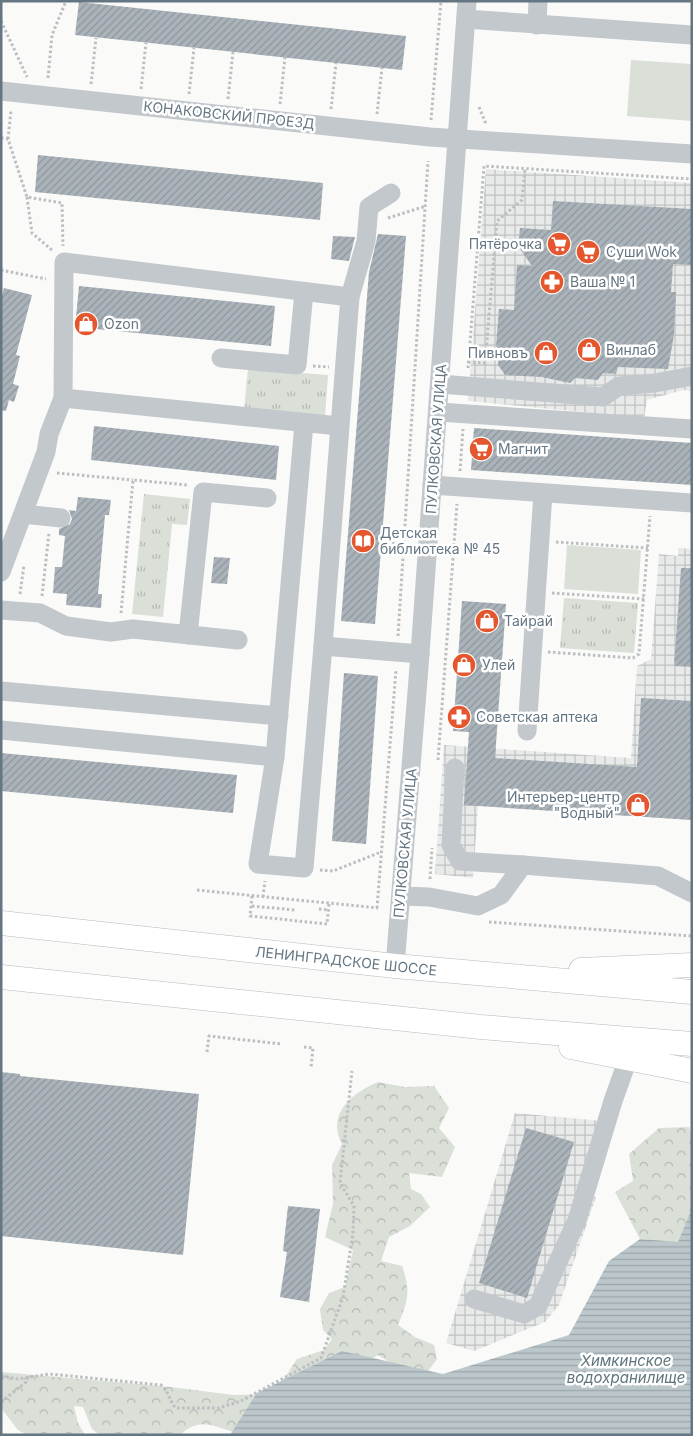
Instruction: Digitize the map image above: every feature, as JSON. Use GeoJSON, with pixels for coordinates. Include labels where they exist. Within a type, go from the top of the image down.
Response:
{"type":"FeatureCollection","features":[{"type":"Feature","properties":{"kind":"main road","name":"ЛЕНИНГРАДСКОЕ ШОССЕ"},"geometry":{"type":"LineString","coordinates":[[1,924],[395,966],[692,992]]}},
{"type":"Feature","properties":{"kind":"main road"},"geometry":{"type":"LineString","coordinates":[[486,974],[692,966]]}},
{"type":"Feature","properties":{"kind":"main road"},"geometry":{"type":"LineString","coordinates":[[1,977],[481,1027],[692,1044]]}},
{"type":"Feature","properties":{"kind":"main road"},"geometry":{"type":"LineString","coordinates":[[481,1027],[692,1071]]}},
{"type":"Feature","properties":{"kind":"street"},"geometry":{"type":"LineString","coordinates":[[537,25],[538,1]]}},
{"type":"Feature","properties":{"kind":"street"},"geometry":{"type":"LineString","coordinates":[[467,10],[537,25],[692,35]]}},
{"type":"Feature","properties":{"kind":"street","name":"ПУЛКОВСКАЯ УЛИЦА"},"geometry":{"type":"LineString","coordinates":[[395,966],[467,10]]}},
{"type":"Feature","properties":{"kind":"street","name":"КОНАКОВСКИЙ ПРОЕЗД"},"geometry":{"type":"LineString","coordinates":[[7,92],[457,139],[692,154]]}},
{"type":"Feature","properties":{"kind":"street"},"geometry":{"type":"LineString","coordinates":[[304,423],[275,757],[258,864],[304,868],[350,297],[366,241],[369,207],[391,193]]}},
{"type":"Feature","properties":{"kind":"street"},"geometry":{"type":"LineString","coordinates":[[1,572],[46,452],[49,434],[63,398],[64,262],[350,297]]}},
{"type":"Feature","properties":{"kind":"street"},"geometry":{"type":"LineString","coordinates":[[221,358],[297,365],[304,292]]}},
{"type":"Feature","properties":{"kind":"street"},"geometry":{"type":"LineString","coordinates":[[440,384],[603,397],[619,386],[655,383],[692,376]]}},
{"type":"Feature","properties":{"kind":"street"},"geometry":{"type":"LineString","coordinates":[[63,398],[339,426]]}},
{"type":"Feature","properties":{"kind":"street"},"geometry":{"type":"LineString","coordinates":[[438,412],[692,429]]}},
{"type":"Feature","properties":{"kind":"street"},"geometry":{"type":"LineString","coordinates":[[432,485],[692,503]]}},
{"type":"Feature","properties":{"kind":"street"},"geometry":{"type":"LineString","coordinates":[[188,635],[203,492],[267,498]]}},
{"type":"Feature","properties":{"kind":"street"},"geometry":{"type":"LineString","coordinates":[[527,731],[544,493]]}},
{"type":"Feature","properties":{"kind":"street"},"geometry":{"type":"LineString","coordinates":[[23,514],[55,523]]}},
{"type":"Feature","properties":{"kind":"street"},"geometry":{"type":"LineString","coordinates":[[1,610],[40,614],[66,626],[238,640]]}},
{"type":"Feature","properties":{"kind":"street"},"geometry":{"type":"LineString","coordinates":[[322,646],[420,654]]}},
{"type":"Feature","properties":{"kind":"street"},"geometry":{"type":"LineString","coordinates":[[1,691],[279,716]]}},
{"type":"Feature","properties":{"kind":"street"},"geometry":{"type":"LineString","coordinates":[[1,730],[275,757]]}},
{"type":"Feature","properties":{"kind":"street"},"geometry":{"type":"LineString","coordinates":[[446,768],[451,845],[460,861],[658,876],[692,893]]}},
{"type":"Feature","properties":{"kind":"street"},"geometry":{"type":"LineString","coordinates":[[401,896],[429,897],[478,906],[501,895],[523,865]]}},
{"type":"Feature","properties":{"kind":"street"},"geometry":{"type":"LineString","coordinates":[[474,1299],[524,1314],[538,1306],[577,1220],[613,1101],[628,1059]]}},
{"type":"Feature","properties":{"kind":"path"},"geometry":{"type":"LineString","coordinates":[[48,81],[52,35],[66,1]]}},
{"type":"Feature","properties":{"kind":"path"},"geometry":{"type":"LineString","coordinates":[[431,120],[441,1]]}},
{"type":"Feature","properties":{"kind":"path"},"geometry":{"type":"LineString","coordinates":[[1,21],[28,79]]}},
{"type":"Feature","properties":{"kind":"path"},"geometry":{"type":"LineString","coordinates":[[91,86],[96,38]]}},
{"type":"Feature","properties":{"kind":"path"},"geometry":{"type":"LineString","coordinates":[[140,91],[146,43]]}},
{"type":"Feature","properties":{"kind":"path"},"geometry":{"type":"LineString","coordinates":[[189,96],[194,48]]}},
{"type":"Feature","properties":{"kind":"path"},"geometry":{"type":"LineString","coordinates":[[228,100],[233,52]]}},
{"type":"Feature","properties":{"kind":"path"},"geometry":{"type":"LineString","coordinates":[[280,105],[285,57]]}},
{"type":"Feature","properties":{"kind":"path"},"geometry":{"type":"LineString","coordinates":[[331,110],[336,63]]}},
{"type":"Feature","properties":{"kind":"path"},"geometry":{"type":"LineString","coordinates":[[377,115],[382,68]]}},
{"type":"Feature","properties":{"kind":"path"},"geometry":{"type":"LineString","coordinates":[[7,92],[8,139],[28,197],[32,233],[64,262]]}},
{"type":"Feature","properties":{"kind":"path"},"geometry":{"type":"LineString","coordinates":[[1,138],[8,139]]}},
{"type":"Feature","properties":{"kind":"path"},"geometry":{"type":"LineString","coordinates":[[376,908],[398,652],[428,160]]}},
{"type":"Feature","properties":{"kind":"path"},"geometry":{"type":"LineString","coordinates":[[466,387],[484,166],[692,179]]}},
{"type":"Feature","properties":{"kind":"path"},"geometry":{"type":"LineString","coordinates":[[468,362],[485,363],[497,221],[522,200],[525,168]]}},
{"type":"Feature","properties":{"kind":"path"},"geometry":{"type":"LineString","coordinates":[[28,197],[62,203],[64,262]]}},
{"type":"Feature","properties":{"kind":"path"},"geometry":{"type":"LineString","coordinates":[[367,224],[426,206]]}},
{"type":"Feature","properties":{"kind":"path"},"geometry":{"type":"LineString","coordinates":[[1,270],[64,282]]}},
{"type":"Feature","properties":{"kind":"path"},"geometry":{"type":"LineString","coordinates":[[297,365],[344,368]]}},
{"type":"Feature","properties":{"kind":"path"},"geometry":{"type":"LineString","coordinates":[[446,768],[458,487],[464,413]]}},
{"type":"Feature","properties":{"kind":"path"},"geometry":{"type":"LineString","coordinates":[[56,473],[194,486],[203,492]]}},
{"type":"Feature","properties":{"kind":"path"},"geometry":{"type":"LineString","coordinates":[[119,631],[133,480]]}},
{"type":"Feature","properties":{"kind":"path"},"geometry":{"type":"LineString","coordinates":[[532,651],[636,656],[641,650],[651,500]]}},
{"type":"Feature","properties":{"kind":"path"},"geometry":{"type":"LineString","coordinates":[[42,597],[55,523]]}},
{"type":"Feature","properties":{"kind":"path"},"geometry":{"type":"LineString","coordinates":[[540,541],[648,548]]}},
{"type":"Feature","properties":{"kind":"path"},"geometry":{"type":"LineString","coordinates":[[382,542],[404,544]]}},
{"type":"Feature","properties":{"kind":"path"},"geometry":{"type":"LineString","coordinates":[[537,592],[644,599]]}},
{"type":"Feature","properties":{"kind":"path"},"geometry":{"type":"LineString","coordinates":[[429,897],[433,838]]}},
{"type":"Feature","properties":{"kind":"path"},"geometry":{"type":"LineString","coordinates":[[304,868],[333,871],[381,852]]}},
{"type":"Feature","properties":{"kind":"path"},"geometry":{"type":"LineString","coordinates":[[197,890],[383,909]]}},
{"type":"Feature","properties":{"kind":"path"},"geometry":{"type":"LineString","coordinates":[[252,896],[250,916],[327,924],[329,904]]}},
{"type":"Feature","properties":{"kind":"path"},"geometry":{"type":"LineString","coordinates":[[252,906],[294,910]]}},
{"type":"Feature","properties":{"kind":"path"},"geometry":{"type":"LineString","coordinates":[[320,909],[328,910]]}},
{"type":"Feature","properties":{"kind":"path"},"geometry":{"type":"LineString","coordinates":[[485,922],[692,936]]}},
{"type":"Feature","properties":{"kind":"path"},"geometry":{"type":"LineString","coordinates":[[208,1052],[209,1036],[282,1044]]}},
{"type":"Feature","properties":{"kind":"path"},"geometry":{"type":"LineString","coordinates":[[304,1047],[314,1048],[312,1066]]}},
{"type":"Feature","properties":{"kind":"path"},"geometry":{"type":"LineString","coordinates":[[1,1376],[18,1379],[49,1374],[161,1385],[166,1389],[170,1403],[176,1408],[219,1408],[241,1401],[321,1358],[343,1297],[353,1234],[354,1206],[340,1183],[352,1071]]}},
{"type":"Feature","properties":{"kind":"path"},"geometry":{"type":"LineString","coordinates":[[1,1402],[26,1382],[25,1378]]}},
{"type":"Feature","properties":{"kind":"shaded area"},"geometry":{"type":"Polygon","coordinates":[[[486,169],[692,183],[692,391],[683,390],[647,400],[644,418],[468,401],[486,169]]]}},
{"type":"Feature","properties":{"kind":"shaded area"},"geometry":{"type":"Polygon","coordinates":[[[678,548],[692,549],[692,820],[478,806],[473,878],[435,874],[444,745],[631,758],[637,666],[651,659],[659,554],[678,556],[678,548]]]}},
{"type":"Feature","properties":{"kind":"shaded area"},"geometry":{"type":"Polygon","coordinates":[[[515,1113],[603,1121],[580,1192],[596,1197],[559,1305],[545,1322],[474,1351],[446,1343],[515,1113]]]}},
{"type":"Feature","properties":{"kind":"green space"},"geometry":{"type":"Polygon","coordinates":[[[631,60],[692,64],[692,121],[627,116],[631,60]]]}},
{"type":"Feature","properties":{"kind":"green space"},"geometry":{"type":"Polygon","coordinates":[[[248,369],[328,375],[325,416],[244,409],[248,369]]]}},
{"type":"Feature","properties":{"kind":"green space"},"geometry":{"type":"Polygon","coordinates":[[[144,494],[190,499],[187,525],[172,524],[163,617],[132,614],[144,494]]]}},
{"type":"Feature","properties":{"kind":"green space"},"geometry":{"type":"Polygon","coordinates":[[[567,545],[641,550],[638,594],[564,589],[567,545]]]}},
{"type":"Feature","properties":{"kind":"green space"},"geometry":{"type":"Polygon","coordinates":[[[564,598],[638,603],[634,653],[560,648],[564,598]]]}},
{"type":"Feature","properties":{"kind":"green space"},"geometry":{"type":"Polygon","coordinates":[[[378,1082],[405,1087],[434,1086],[449,1108],[439,1128],[455,1147],[442,1177],[409,1173],[411,1189],[421,1194],[430,1207],[410,1226],[389,1237],[381,1261],[402,1266],[407,1283],[407,1296],[398,1325],[415,1337],[434,1345],[437,1359],[428,1371],[405,1372],[378,1355],[250,1435],[231,1432],[206,1424],[189,1428],[180,1435],[100,1435],[92,1429],[83,1407],[74,1406],[78,1423],[85,1435],[27,1435],[18,1430],[1,1408],[1,1372],[171,1387],[233,1395],[274,1394],[297,1359],[324,1350],[332,1339],[323,1330],[320,1309],[329,1293],[345,1287],[353,1250],[325,1237],[333,1204],[332,1165],[342,1144],[337,1123],[344,1106],[351,1099],[359,1092],[378,1082]]]}},
{"type":"Feature","properties":{"kind":"green space"},"geometry":{"type":"Polygon","coordinates":[[[689,1127],[692,1135],[692,1208],[678,1243],[640,1239],[615,1192],[633,1181],[629,1154],[659,1128],[689,1127]]]}},
{"type":"Feature","properties":{"kind":"water","name":"Химкинское водохранилище"},"geometry":{"type":"Polygon","coordinates":[[[692,1208],[692,1435],[230,1435],[257,1393],[342,1351],[443,1374],[569,1335],[609,1261],[640,1239],[678,1242],[692,1208]]]}},
{"type":"Feature","properties":{"kind":"building"},"geometry":{"type":"Polygon","coordinates":[[[79,2],[406,36],[402,70],[75,35],[79,2]]]}},
{"type":"Feature","properties":{"kind":"building"},"geometry":{"type":"Polygon","coordinates":[[[38,155],[323,183],[320,220],[35,192],[38,155]]]}},
{"type":"Feature","properties":{"kind":"building"},"geometry":{"type":"Polygon","coordinates":[[[553,201],[692,209],[692,265],[673,264],[671,292],[676,292],[674,335],[668,369],[618,367],[616,374],[603,373],[598,380],[575,378],[570,383],[542,377],[505,375],[498,365],[499,353],[496,346],[499,309],[514,310],[517,265],[532,266],[518,246],[520,228],[551,230],[553,201]]]}},
{"type":"Feature","properties":{"kind":"building"},"geometry":{"type":"Polygon","coordinates":[[[378,234],[406,236],[375,624],[341,621],[369,272],[378,234]]]}},
{"type":"Feature","properties":{"kind":"building"},"geometry":{"type":"Polygon","coordinates":[[[333,236],[355,237],[349,261],[331,259],[333,236]]]}},
{"type":"Feature","properties":{"kind":"building"},"geometry":{"type":"Polygon","coordinates":[[[79,286],[275,306],[271,346],[75,327],[79,286]]]}},
{"type":"Feature","properties":{"kind":"building"},"geometry":{"type":"Polygon","coordinates":[[[4,288],[32,295],[16,355],[20,356],[13,384],[19,386],[14,402],[9,400],[6,411],[1,410],[1,299],[4,288]]]}},
{"type":"Feature","properties":{"kind":"building"},"geometry":{"type":"Polygon","coordinates":[[[94,426],[279,446],[276,480],[91,460],[94,426]]]}},
{"type":"Feature","properties":{"kind":"building"},"geometry":{"type":"Polygon","coordinates":[[[474,428],[692,443],[692,485],[471,470],[474,428]]]}},
{"type":"Feature","properties":{"kind":"building"},"geometry":{"type":"Polygon","coordinates":[[[78,497],[111,500],[109,515],[105,515],[98,594],[102,594],[101,608],[66,605],[67,594],[53,593],[55,567],[62,567],[65,536],[59,535],[59,529],[70,524],[72,519],[69,510],[76,511],[78,497]]]}},
{"type":"Feature","properties":{"kind":"building"},"geometry":{"type":"Polygon","coordinates":[[[214,557],[230,558],[227,584],[211,583],[214,557]]]}},
{"type":"Feature","properties":{"kind":"building"},"geometry":{"type":"Polygon","coordinates":[[[681,568],[692,568],[692,667],[674,666],[681,568]]]}},
{"type":"Feature","properties":{"kind":"building"},"geometry":{"type":"Polygon","coordinates":[[[462,601],[506,604],[495,758],[637,767],[641,698],[692,701],[692,820],[464,805],[469,732],[453,731],[462,601]]]}},
{"type":"Feature","properties":{"kind":"building"},"geometry":{"type":"Polygon","coordinates":[[[344,673],[378,676],[366,844],[332,841],[344,673]]]}},
{"type":"Feature","properties":{"kind":"building"},"geometry":{"type":"Polygon","coordinates":[[[1,753],[237,775],[233,813],[1,791],[1,753]]]}},
{"type":"Feature","properties":{"kind":"building"},"geometry":{"type":"Polygon","coordinates":[[[1,1072],[20,1074],[20,1076],[199,1094],[183,1255],[1,1236],[1,1072]]]}},
{"type":"Feature","properties":{"kind":"building"},"geometry":{"type":"Polygon","coordinates":[[[526,1128],[574,1142],[527,1298],[479,1283],[526,1128]]]}},
{"type":"Feature","properties":{"kind":"building"},"geometry":{"type":"Polygon","coordinates":[[[288,1206],[320,1209],[309,1302],[280,1297],[287,1252],[283,1251],[288,1206]]]}},
{"type":"Feature","properties":{"kind":"place","name":"Пятёрочка"},"geometry":{"type":"Point","coordinates":[559,244]}},
{"type":"Feature","properties":{"kind":"place","name":"Суши Wok"},"geometry":{"type":"Point","coordinates":[588,252]}},
{"type":"Feature","properties":{"kind":"place","name":"Ваша № 1"},"geometry":{"type":"Point","coordinates":[552,282]}},
{"type":"Feature","properties":{"kind":"place","name":"Ozon"},"geometry":{"type":"Point","coordinates":[86,324]}},
{"type":"Feature","properties":{"kind":"place","name":"Винлаб"},"geometry":{"type":"Point","coordinates":[589,350]}},
{"type":"Feature","properties":{"kind":"place","name":"Пивновъ"},"geometry":{"type":"Point","coordinates":[546,353]}},
{"type":"Feature","properties":{"kind":"place","name":"Магнит"},"geometry":{"type":"Point","coordinates":[481,449]}},
{"type":"Feature","properties":{"kind":"place","name":"Детская библиотека № 45"},"geometry":{"type":"Point","coordinates":[363,541]}},
{"type":"Feature","properties":{"kind":"place","name":"Тайрай"},"geometry":{"type":"Point","coordinates":[487,621]}},
{"type":"Feature","properties":{"kind":"place","name":"Улей"},"geometry":{"type":"Point","coordinates":[464,665]}},
{"type":"Feature","properties":{"kind":"place","name":"Советская аптека"},"geometry":{"type":"Point","coordinates":[459,717]}},
{"type":"Feature","properties":{"kind":"place","name":"Интерьер-центр \"Водный\""},"geometry":{"type":"Point","coordinates":[638,805]}}]}
